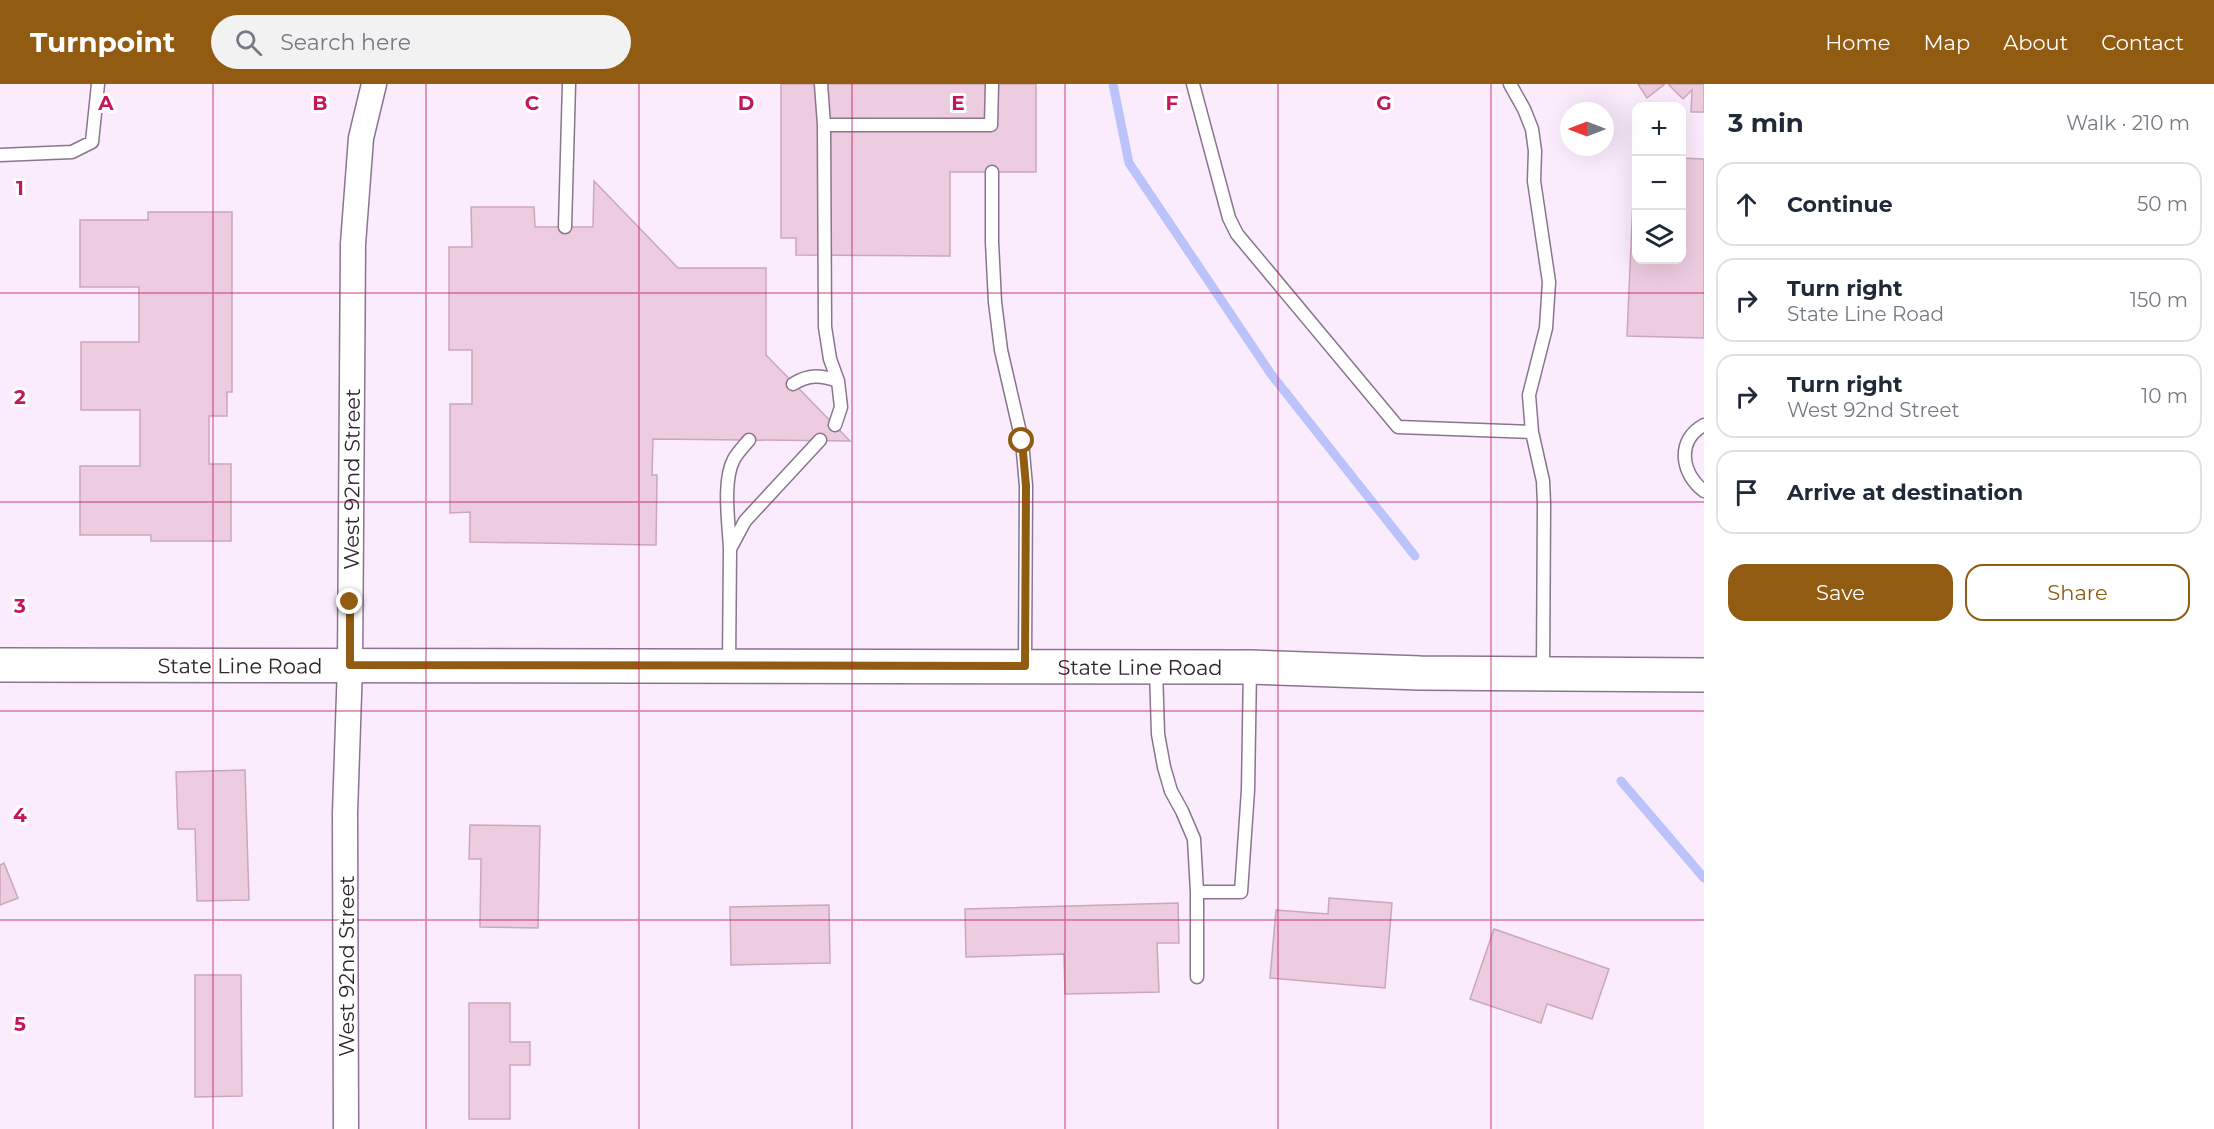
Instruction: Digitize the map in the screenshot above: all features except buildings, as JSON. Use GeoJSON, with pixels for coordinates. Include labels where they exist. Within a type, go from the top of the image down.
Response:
{"type":"FeatureCollection","features":[{"type":"Feature","properties":{"kind":"main road","name":"State Line Road"},"geometry":{"type":"LineString","coordinates":[[0,665],[729,664],[1250,667],[1420,673],[1704,675]]}},
{"type":"Feature","properties":{"kind":"street","name":"West 92nd Street"},"geometry":{"type":"LineString","coordinates":[[346,1129],[345,813],[350,665],[353,244],[361,138],[374,84]]}},
{"type":"Feature","properties":{"kind":"lane"},"geometry":{"type":"LineString","coordinates":[[0,155],[72,152],[92,142],[98,84]]}},
{"type":"Feature","properties":{"kind":"lane"},"geometry":{"type":"LineString","coordinates":[[565,227],[569,84]]}},
{"type":"Feature","properties":{"kind":"lane"},"geometry":{"type":"LineString","coordinates":[[821,84],[824,125],[825,327],[830,359],[838,381],[841,408],[835,425]]}},
{"type":"Feature","properties":{"kind":"lane"},"geometry":{"type":"LineString","coordinates":[[824,125],[991,125],[993,84]]}},
{"type":"Feature","properties":{"kind":"lane"},"geometry":{"type":"LineString","coordinates":[[1193,84],[1229,218],[1237,234],[1398,427],[1532,432]]}},
{"type":"Feature","properties":{"kind":"lane"},"geometry":{"type":"LineString","coordinates":[[1510,84],[1532,129],[1535,151],[1534,181],[1549,282],[1546,328],[1529,395],[1532,432],[1543,481],[1543,674]]}},
{"type":"Feature","properties":{"kind":"lane"},"geometry":{"type":"LineString","coordinates":[[992,172],[995,302],[1001,350],[1022,441],[1026,486],[1025,666]]}},
{"type":"Feature","properties":{"kind":"lane"},"geometry":{"type":"LineString","coordinates":[[793,384],[810,376],[838,381]]}},
{"type":"Feature","properties":{"kind":"lane"},"geometry":{"type":"LineString","coordinates":[[1704,425],[1698,428],[1690,438],[1685,449],[1684,461],[1694,483],[1704,490]]}},
{"type":"Feature","properties":{"kind":"lane"},"geometry":{"type":"LineString","coordinates":[[729,664],[729,470],[735,457],[749,440]]}},
{"type":"Feature","properties":{"kind":"lane"},"geometry":{"type":"LineString","coordinates":[[730,549],[745,521],[820,440]]}},
{"type":"Feature","properties":{"kind":"lane"},"geometry":{"type":"LineString","coordinates":[[1155,667],[1158,734],[1164,767],[1171,791],[1194,839],[1197,892],[1197,977]]}},
{"type":"Feature","properties":{"kind":"lane"},"geometry":{"type":"LineString","coordinates":[[1197,892],[1241,892],[1248,790],[1250,667]]}},
{"type":"Feature","properties":{"kind":"waterway"},"geometry":{"type":"LineString","coordinates":[[1113,84],[1129,163],[1271,374],[1415,556]]}},
{"type":"Feature","properties":{"kind":"waterway"},"geometry":{"type":"LineString","coordinates":[[1621,781],[1704,878]]}},
{"type":"Feature","properties":{"kind":"route"},"geometry":{"type":"LineString","coordinates":[[350,602],[350,665],[1025,666],[1026,486],[1022,441]]}}]}
